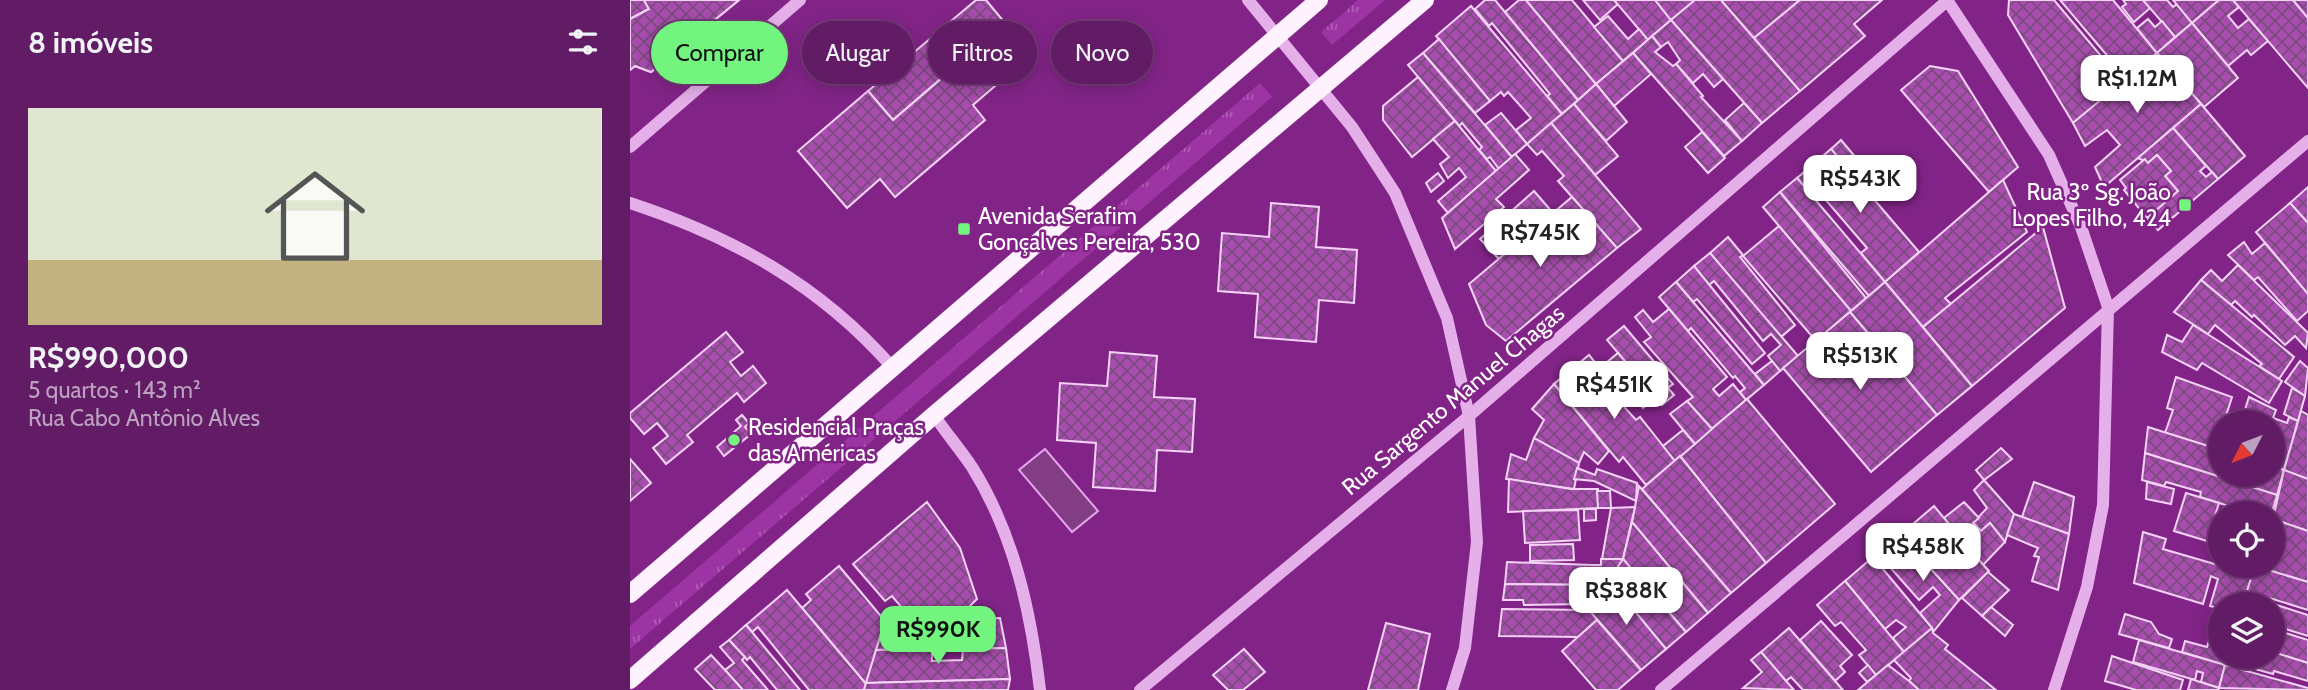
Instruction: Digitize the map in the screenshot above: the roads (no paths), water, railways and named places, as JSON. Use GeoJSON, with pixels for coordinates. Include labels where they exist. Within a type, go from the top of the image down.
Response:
{"type":"FeatureCollection","features":[{"type":"Feature","properties":{"kind":"main road"},"geometry":{"type":"LineString","coordinates":[[630,594],[1319,0]]}},
{"type":"Feature","properties":{"kind":"main road"},"geometry":{"type":"LineString","coordinates":[[630,680],[934,415],[1425,0]]}},
{"type":"Feature","properties":{"kind":"street"},"geometry":{"type":"LineString","coordinates":[[630,147],[800,0]]}},
{"type":"Feature","properties":{"kind":"street"},"geometry":{"type":"LineString","coordinates":[[1248,0],[1322,87],[1395,193],[1447,318],[1469,416],[1477,542],[1465,648],[1452,690]]}},
{"type":"Feature","properties":{"kind":"street"},"geometry":{"type":"LineString","coordinates":[[1947,0],[2049,155],[2081,227],[2109,307],[2103,505],[2087,587],[2054,690]]}},
{"type":"Feature","properties":{"kind":"street","name":"Rua Sargento Manuel Chagas"},"geometry":{"type":"LineString","coordinates":[[1139,690],[1469,416],[1947,0]]}},
{"type":"Feature","properties":{"kind":"street"},"geometry":{"type":"LineString","coordinates":[[1661,690],[2109,307],[2308,141]]}},
{"type":"Feature","properties":{"kind":"street"},"geometry":{"type":"LineString","coordinates":[[630,202],[695,225],[810,289],[861,331],[892,367]]}},
{"type":"Feature","properties":{"kind":"street"},"geometry":{"type":"LineString","coordinates":[[934,415],[972,468],[1007,539],[1034,635],[1040,690]]}},
{"type":"Feature","properties":{"kind":"place","name":"Rua 3º Sg. João Lopes Filho, 424"},"geometry":{"type":"Point","coordinates":[2185,205]}},
{"type":"Feature","properties":{"kind":"place","name":"Avenida Serafim Gonçalves Pereira, 530"},"geometry":{"type":"Point","coordinates":[964,229]}},
{"type":"Feature","properties":{"kind":"place","name":"Residencial Praças das Américas"},"geometry":{"type":"Point","coordinates":[734,440]}}]}
